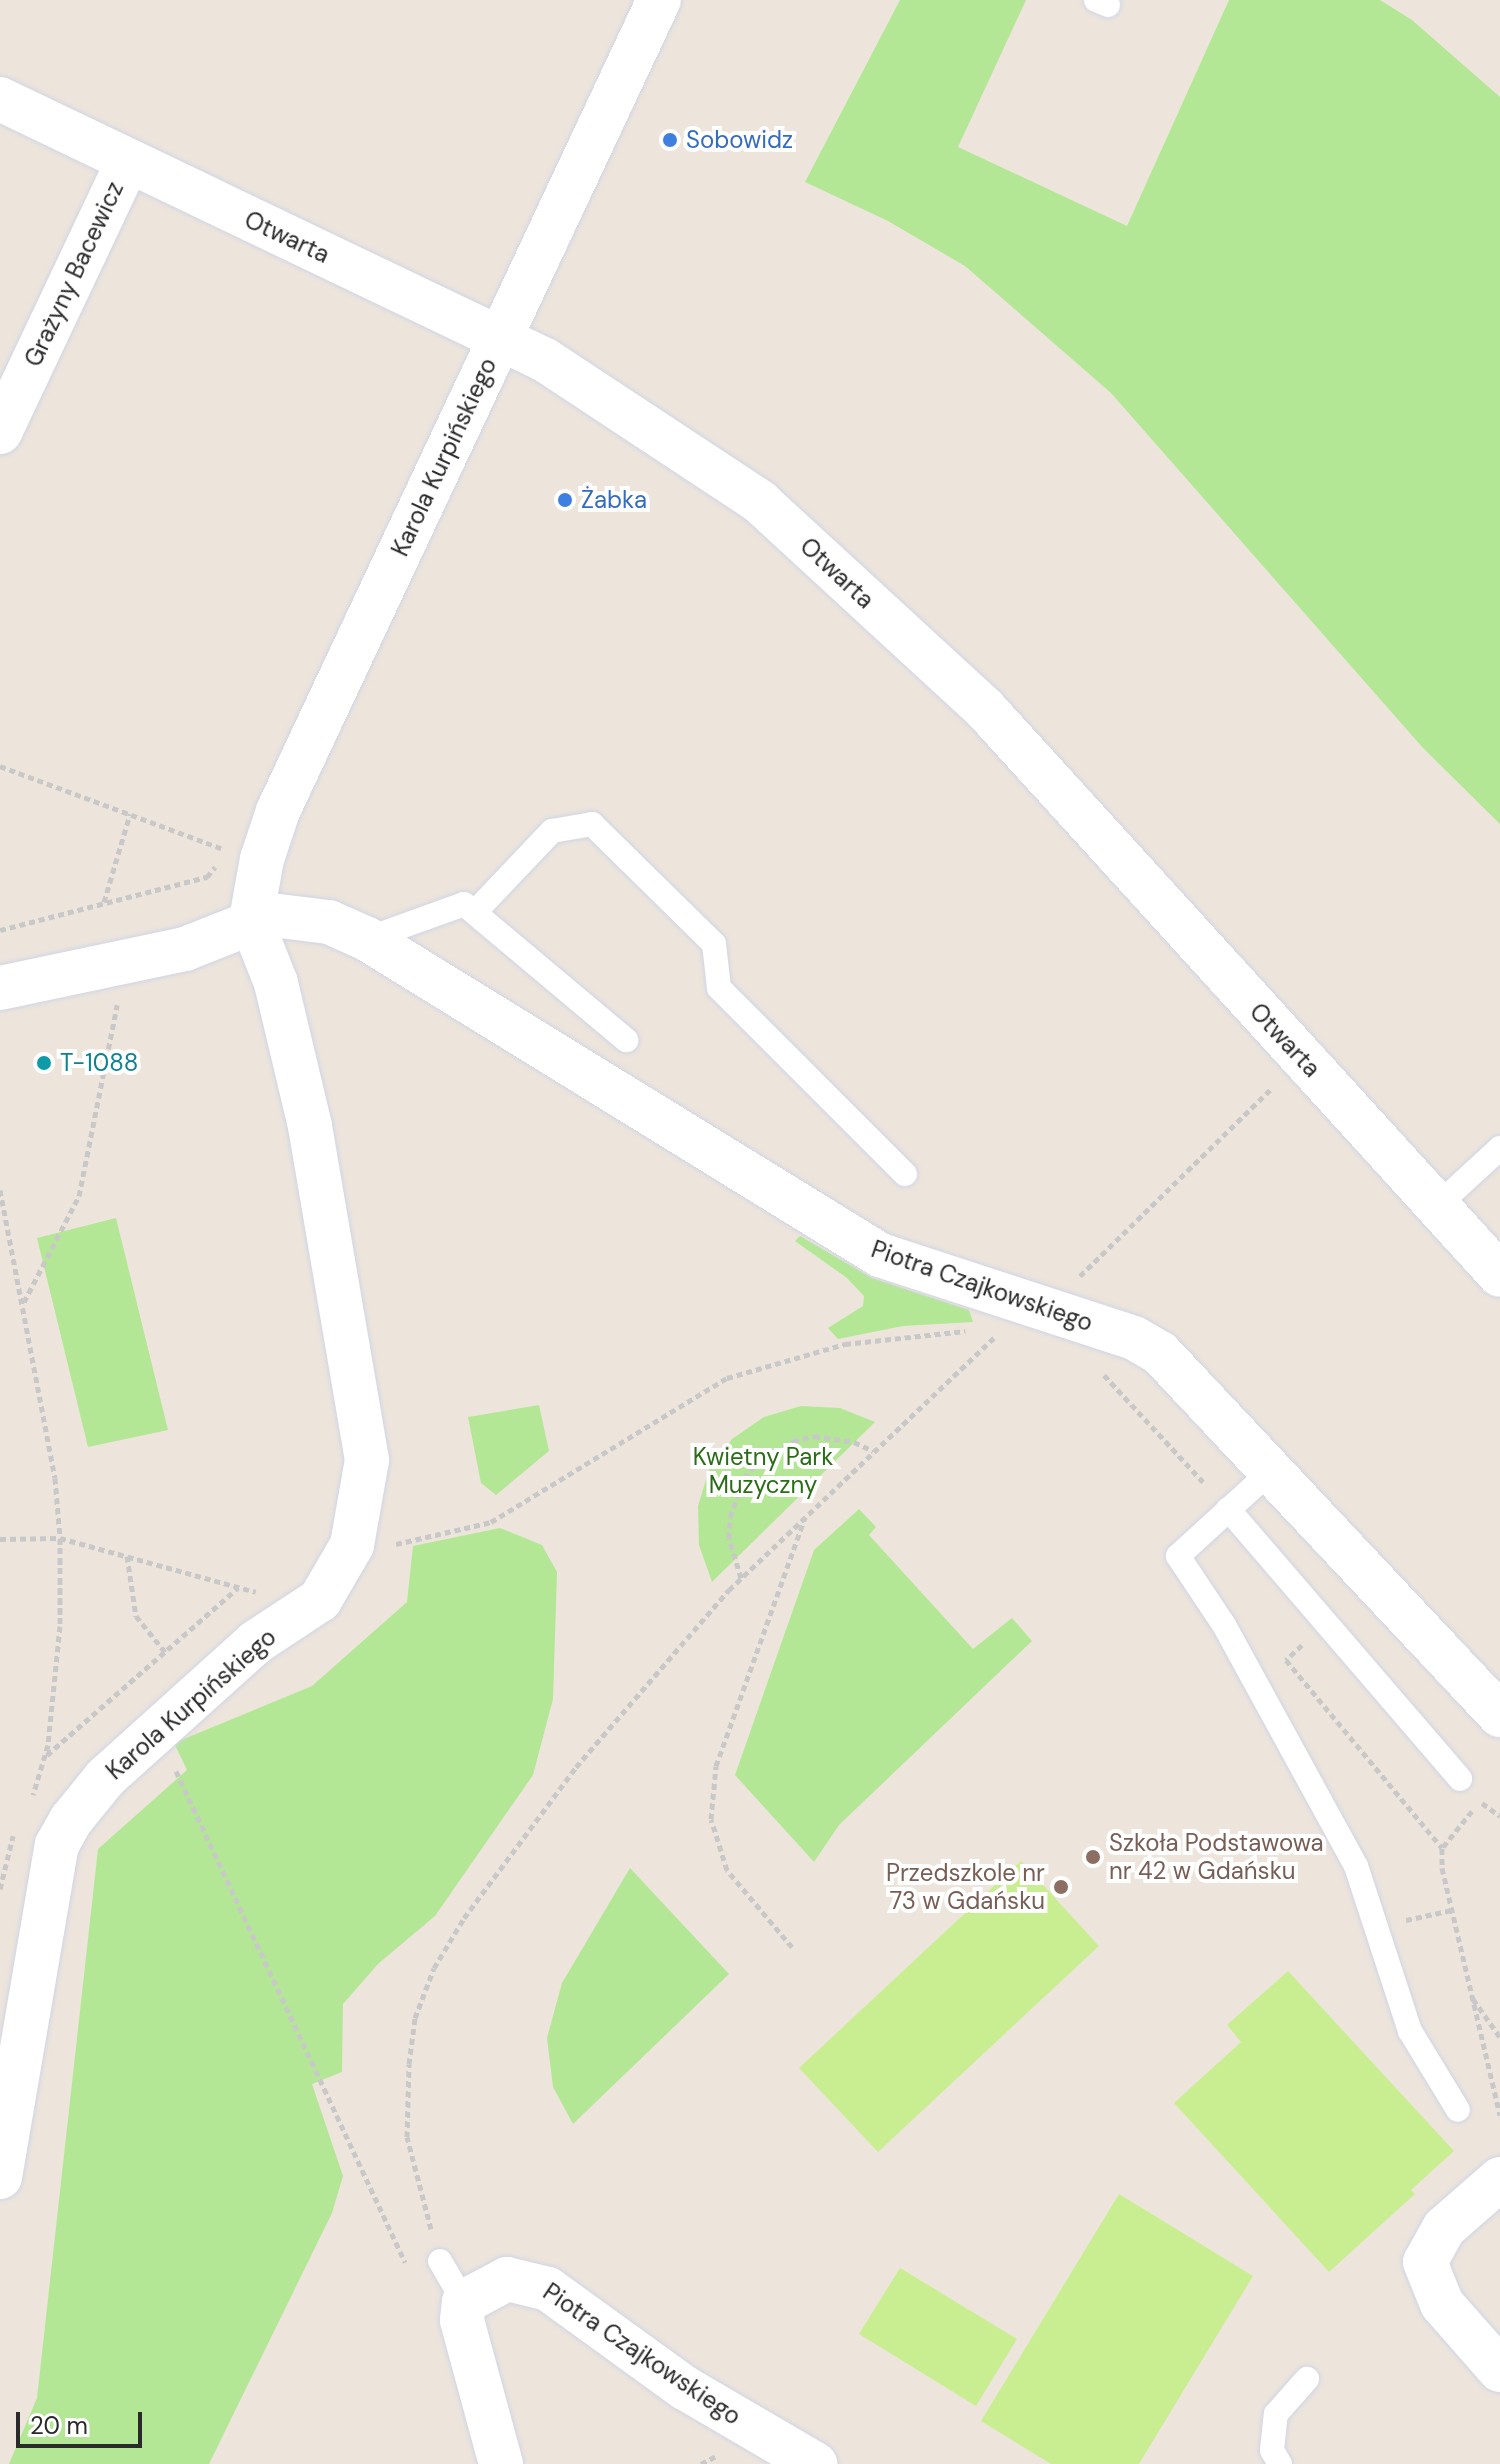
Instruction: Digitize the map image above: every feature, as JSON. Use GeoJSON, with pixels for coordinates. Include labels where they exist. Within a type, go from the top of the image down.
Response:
{"type":"FeatureCollection","features":[{"type":"Feature","properties":{"kind":"street","name":"Karola Kurpińskiego"},"geometry":{"type":"LineString","coordinates":[[0,2177],[40,1933],[64,1832],[105,1778],[256,1642],[320,1600],[352,1545],[362,1510],[367,1460],[310,1126],[276,983],[251,920],[262,859],[278,811],[659,0]]}},
{"type":"Feature","properties":{"kind":"street","name":"Otwarta"},"geometry":{"type":"LineString","coordinates":[[0,99],[545,360],[760,502],[974,699],[1500,1275]]}},
{"type":"Feature","properties":{"kind":"street","name":"Grażyny Bacewicz"},"geometry":{"type":"LineString","coordinates":[[0,432],[128,161]]}},
{"type":"Feature","properties":{"kind":"street","name":"Piotra Czajkowskiego"},"geometry":{"type":"LineString","coordinates":[[251,920],[291,914],[329,922],[367,939],[880,1255],[1134,1338],[1160,1353],[1273,1469],[1500,1715]]}},
{"type":"Feature","properties":{"kind":"street"},"geometry":{"type":"LineString","coordinates":[[0,988],[185,949],[251,920]]}},
{"type":"Feature","properties":{"kind":"street"},"geometry":{"type":"LineString","coordinates":[[1500,2179],[1438,2235],[1425,2262],[1442,2304],[1500,2370]]}},
{"type":"Feature","properties":{"kind":"street","name":"Piotra Czajkowskiego"},"geometry":{"type":"LineString","coordinates":[[464,2302],[507,2279],[531,2281],[685,2388],[815,2464]]}},
{"type":"Feature","properties":{"kind":"street"},"geometry":{"type":"LineString","coordinates":[[464,2302],[465,2334],[501,2464]]}},
{"type":"Feature","properties":{"kind":"lane"},"geometry":{"type":"LineString","coordinates":[[475,912],[552,831],[592,824],[714,944],[719,988],[905,1174]]}},
{"type":"Feature","properties":{"kind":"lane"},"geometry":{"type":"LineString","coordinates":[[367,939],[464,904],[626,1040]]}},
{"type":"Feature","properties":{"kind":"lane"},"geometry":{"type":"LineString","coordinates":[[1437,1206],[1500,1148]]}},
{"type":"Feature","properties":{"kind":"lane"},"geometry":{"type":"LineString","coordinates":[[1273,1469],[1178,1556],[1224,1625],[1356,1866],[1410,2031],[1458,2110]]}},
{"type":"Feature","properties":{"kind":"lane"},"geometry":{"type":"LineString","coordinates":[[1228,1509],[1328,1621],[1460,1779]]}},
{"type":"Feature","properties":{"kind":"lane"},"geometry":{"type":"LineString","coordinates":[[440,2261],[464,2302]]}},
{"type":"Feature","properties":{"kind":"lane"},"geometry":{"type":"LineString","coordinates":[[1280,2464],[1272,2450],[1276,2414],[1307,2379]]}},
{"type":"Feature","properties":{"kind":"path"},"geometry":{"type":"LineString","coordinates":[[0,766],[227,851],[207,877],[0,930]]}},
{"type":"Feature","properties":{"kind":"path"},"geometry":{"type":"LineString","coordinates":[[104,903],[130,814]]}},
{"type":"Feature","properties":{"kind":"path"},"geometry":{"type":"LineString","coordinates":[[23,1303],[79,1196],[120,992]]}},
{"type":"Feature","properties":{"kind":"path"},"geometry":{"type":"LineString","coordinates":[[1072,1286],[1087,1265],[1285,1076]]}},
{"type":"Feature","properties":{"kind":"path"},"geometry":{"type":"LineString","coordinates":[[0,1190],[55,1478],[60,1538],[60,1626],[44,1757],[27,1810]]}},
{"type":"Feature","properties":{"kind":"path"},"geometry":{"type":"LineString","coordinates":[[386,1546],[491,1522],[727,1378],[845,1344],[979,1327]]}},
{"type":"Feature","properties":{"kind":"path"},"geometry":{"type":"LineString","coordinates":[[440,2261],[407,2137],[415,2018],[434,1968],[464,1918],[576,1767],[741,1578],[1005,1329]]}},
{"type":"Feature","properties":{"kind":"path"},"geometry":{"type":"LineString","coordinates":[[1095,1365],[1228,1509]]}},
{"type":"Feature","properties":{"kind":"path"},"geometry":{"type":"LineString","coordinates":[[741,1578],[729,1538],[730,1517],[744,1478],[757,1462],[793,1441],[814,1436],[854,1442],[873,1451]]}},
{"type":"Feature","properties":{"kind":"path"},"geometry":{"type":"LineString","coordinates":[[792,1947],[727,1870],[711,1819],[716,1766],[807,1513]]}},
{"type":"Feature","properties":{"kind":"path"},"geometry":{"type":"LineString","coordinates":[[0,1539],[60,1538],[271,1596]]}},
{"type":"Feature","properties":{"kind":"path"},"geometry":{"type":"LineString","coordinates":[[127,1556],[136,1616],[165,1652]]}},
{"type":"Feature","properties":{"kind":"path"},"geometry":{"type":"LineString","coordinates":[[44,1757],[239,1588]]}},
{"type":"Feature","properties":{"kind":"path"},"geometry":{"type":"LineString","coordinates":[[1328,1621],[1286,1660],[1442,1848],[1452,1910],[1500,2115]]}},
{"type":"Feature","properties":{"kind":"path"},"geometry":{"type":"LineString","coordinates":[[178,1776],[405,2261]]}},
{"type":"Feature","properties":{"kind":"path"},"geometry":{"type":"LineString","coordinates":[[1442,1848],[1480,1801]]}},
{"type":"Feature","properties":{"kind":"path"},"geometry":{"type":"LineString","coordinates":[[1488,1809],[1500,1816]]}},
{"type":"Feature","properties":{"kind":"path"},"geometry":{"type":"LineString","coordinates":[[0,1889],[7,1848],[18,1827]]}},
{"type":"Feature","properties":{"kind":"path"},"geometry":{"type":"LineString","coordinates":[[1416,1917],[1452,1910]]}},
{"type":"Feature","properties":{"kind":"path"},"geometry":{"type":"LineString","coordinates":[[1472,1998],[1500,2037]]}},
{"type":"Feature","properties":{"kind":"green space"},"geometry":{"type":"Polygon","coordinates":[[[900,0],[1026,0],[958,147],[1127,226],[1229,0],[1380,0],[1412,20],[1500,97],[1500,824],[1423,748],[1111,393],[965,266],[888,221],[805,182],[900,0]]]}},
{"type":"Feature","properties":{"kind":"green space"},"geometry":{"type":"Polygon","coordinates":[[[116,1218],[168,1430],[88,1447],[37,1238],[116,1218]]]}},
{"type":"Feature","properties":{"kind":"green space"},"geometry":{"type":"Polygon","coordinates":[[[800,1236],[872,1278],[969,1310],[973,1322],[903,1326],[838,1339],[828,1328],[863,1306],[864,1296],[847,1278],[795,1241],[800,1236]]]}},
{"type":"Feature","properties":{"kind":"green space"},"geometry":{"type":"Polygon","coordinates":[[[539,1405],[549,1451],[496,1495],[481,1483],[468,1417],[539,1405]]]}},
{"type":"Feature","properties":{"kind":"green space","name":"Kwietny Park Muzyczny"},"geometry":{"type":"Polygon","coordinates":[[[801,1406],[840,1408],[875,1422],[712,1582],[699,1545],[698,1506],[709,1470],[732,1439],[764,1417],[801,1406]]]}},
{"type":"Feature","properties":{"kind":"green space"},"geometry":{"type":"Polygon","coordinates":[[[859,1509],[876,1527],[869,1535],[973,1649],[1012,1618],[1032,1641],[839,1825],[814,1862],[735,1775],[814,1550],[859,1509]]]}},
{"type":"Feature","properties":{"kind":"green space"},"geometry":{"type":"Polygon","coordinates":[[[500,1528],[542,1545],[557,1572],[553,1699],[533,1775],[435,1916],[378,1964],[343,2004],[342,2072],[312,2084],[343,2176],[332,2213],[209,2464],[9,2464],[37,2398],[98,1849],[187,1770],[174,1743],[312,1686],[407,1602],[413,1546],[500,1528]]]}},
{"type":"Feature","properties":{"kind":"green space"},"geometry":{"type":"Polygon","coordinates":[[[1021,1861],[1099,1946],[878,2152],[799,2068],[1021,1861]]]}},
{"type":"Feature","properties":{"kind":"green space"},"geometry":{"type":"Polygon","coordinates":[[[630,1868],[729,1974],[573,2124],[553,2087],[547,2038],[562,1983],[630,1868]]]}},
{"type":"Feature","properties":{"kind":"green space"},"geometry":{"type":"Polygon","coordinates":[[[1288,1971],[1454,2151],[1411,2190],[1415,2194],[1329,2272],[1174,2103],[1241,2042],[1227,2025],[1288,1971]]]}},
{"type":"Feature","properties":{"kind":"green space"},"geometry":{"type":"Polygon","coordinates":[[[1119,2194],[1253,2276],[1139,2464],[1051,2464],[981,2421],[1119,2194]]]}},
{"type":"Feature","properties":{"kind":"green space"},"geometry":{"type":"Polygon","coordinates":[[[900,2268],[1017,2339],[976,2406],[859,2334],[900,2268]]]}},
{"type":"Feature","properties":{"kind":"place","name":"Sobowidz"},"geometry":{"type":"Point","coordinates":[670,140]}},
{"type":"Feature","properties":{"kind":"place","name":"Żabka"},"geometry":{"type":"Point","coordinates":[565,500]}},
{"type":"Feature","properties":{"kind":"place","name":"T-1088"},"geometry":{"type":"Point","coordinates":[44,1063]}},
{"type":"Feature","properties":{"kind":"place","name":"Szkoła Podstawowa nr 42 w Gdańsku"},"geometry":{"type":"Point","coordinates":[1093,1857]}},
{"type":"Feature","properties":{"kind":"place","name":"Przedszkole nr 73 w Gdańsku"},"geometry":{"type":"Point","coordinates":[1061,1887]}}]}
